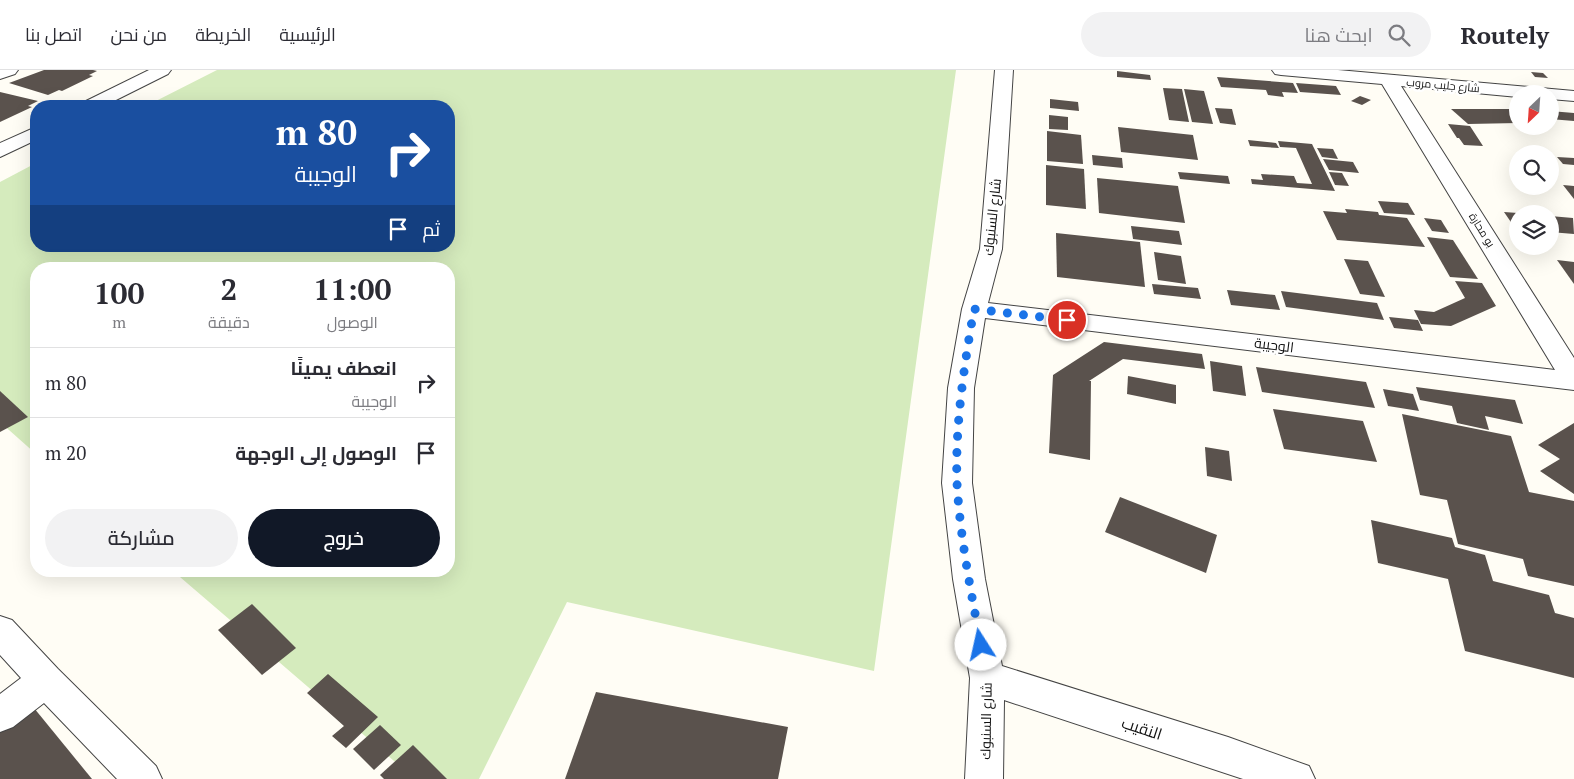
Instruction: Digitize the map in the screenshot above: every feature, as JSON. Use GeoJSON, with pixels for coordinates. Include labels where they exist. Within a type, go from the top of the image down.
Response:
{"type":"FeatureCollection","features":[{"type":"Feature","properties":{"kind":"street"},"geometry":{"type":"LineString","coordinates":[[0,74],[9,70]]}},
{"type":"Feature","properties":{"kind":"street"},"geometry":{"type":"LineString","coordinates":[[102,100],[162,70]]}},
{"type":"Feature","properties":{"kind":"street","name":"شارع السنبوك"},"geometry":{"type":"LineString","coordinates":[[984,779],[987,678],[969,579],[957,483],[961,388],[974,309],[991,249],[1004,70]]}},
{"type":"Feature","properties":{"kind":"street","name":"شارع جليب مروب"},"geometry":{"type":"LineString","coordinates":[[1282,70],[1509,91]]}},
{"type":"Feature","properties":{"kind":"street","name":"بو محارة"},"geometry":{"type":"LineString","coordinates":[[1389,81],[1574,380]]}},
{"type":"Feature","properties":{"kind":"street"},"geometry":{"type":"LineString","coordinates":[[1559,95],[1574,96]]}},
{"type":"Feature","properties":{"kind":"street"},"geometry":{"type":"LineString","coordinates":[[0,151],[30,136]]}},
{"type":"Feature","properties":{"kind":"street","name":"الوجيبة"},"geometry":{"type":"LineString","coordinates":[[974,309],[1574,380]]}},
{"type":"Feature","properties":{"kind":"street"},"geometry":{"type":"LineString","coordinates":[[0,631],[46,681],[143,779]]}},
{"type":"Feature","properties":{"kind":"street","name":"النقيب"},"geometry":{"type":"LineString","coordinates":[[987,678],[1228,755],[1296,779]]}},
{"type":"Feature","properties":{"kind":"street"},"geometry":{"type":"LineString","coordinates":[[0,715],[46,681]]}},
{"type":"Feature","properties":{"kind":"green space"},"geometry":{"type":"Polygon","coordinates":[[[217,70],[956,70],[874,671],[567,602],[479,779],[415,779],[180,577],[455,577],[455,262],[30,262],[30,449],[0,422],[0,182],[30,166],[30,252],[455,252],[455,100],[158,100],[217,70]]]}},
{"type":"Feature","properties":{"kind":"building"},"geometry":{"type":"Polygon","coordinates":[[[44,70],[97,71],[89,75],[93,76],[62,91],[59,90],[48,95],[9,83],[44,70]]]}},
{"type":"Feature","properties":{"kind":"building"},"geometry":{"type":"Polygon","coordinates":[[[1117,71],[1150,75],[1151,80],[1117,77],[1117,71]]]}},
{"type":"Feature","properties":{"kind":"building"},"geometry":{"type":"Polygon","coordinates":[[[1531,72],[1543,73],[1548,78],[1535,77],[1531,72]]]}},
{"type":"Feature","properties":{"kind":"building"},"geometry":{"type":"Polygon","coordinates":[[[1217,77],[1293,83],[1298,93],[1282,92],[1284,97],[1268,95],[1266,90],[1221,87],[1217,77]]]}},
{"type":"Feature","properties":{"kind":"building"},"geometry":{"type":"Polygon","coordinates":[[[1296,83],[1336,86],[1341,95],[1300,92],[1296,83]]]}},
{"type":"Feature","properties":{"kind":"building"},"geometry":{"type":"Polygon","coordinates":[[[1163,88],[1182,89],[1189,122],[1169,120],[1163,88]]]}},
{"type":"Feature","properties":{"kind":"building"},"geometry":{"type":"Polygon","coordinates":[[[1184,89],[1204,91],[1213,124],[1192,122],[1184,89]]]}},
{"type":"Feature","properties":{"kind":"building"},"geometry":{"type":"Polygon","coordinates":[[[0,92],[34,100],[30,100],[30,105],[28,106],[30,108],[0,122],[0,92]]]}},
{"type":"Feature","properties":{"kind":"building"},"geometry":{"type":"Polygon","coordinates":[[[1360,96],[1371,100],[1362,105],[1351,101],[1360,96]]]}},
{"type":"Feature","properties":{"kind":"building"},"geometry":{"type":"Polygon","coordinates":[[[1050,99],[1078,102],[1079,111],[1050,108],[1050,99]]]}},
{"type":"Feature","properties":{"kind":"building"},"geometry":{"type":"Polygon","coordinates":[[[1215,108],[1232,109],[1236,125],[1220,123],[1215,108]]]}},
{"type":"Feature","properties":{"kind":"building"},"geometry":{"type":"Polygon","coordinates":[[[1451,109],[1509,109],[1509,123],[1468,124],[1451,109]]]}},
{"type":"Feature","properties":{"kind":"building"},"geometry":{"type":"Polygon","coordinates":[[[1559,112],[1574,113],[1574,121],[1559,120],[1559,112]]]}},
{"type":"Feature","properties":{"kind":"building"},"geometry":{"type":"Polygon","coordinates":[[[1049,115],[1068,117],[1068,130],[1049,129],[1049,115]]]}},
{"type":"Feature","properties":{"kind":"building"},"geometry":{"type":"Polygon","coordinates":[[[1448,124],[1470,126],[1483,146],[1464,145],[1448,124]]]}},
{"type":"Feature","properties":{"kind":"building"},"geometry":{"type":"Polygon","coordinates":[[[1118,127],[1193,135],[1198,160],[1121,152],[1118,127]]]}},
{"type":"Feature","properties":{"kind":"building"},"geometry":{"type":"Polygon","coordinates":[[[1047,131],[1081,135],[1083,164],[1047,161],[1047,131]]]}},
{"type":"Feature","properties":{"kind":"building"},"geometry":{"type":"Polygon","coordinates":[[[1248,140],[1276,143],[1279,148],[1250,146],[1248,140]]]}},
{"type":"Feature","properties":{"kind":"building"},"geometry":{"type":"Polygon","coordinates":[[[1278,141],[1312,144],[1335,191],[1252,184],[1251,179],[1263,180],[1261,174],[1294,176],[1297,183],[1312,184],[1296,148],[1280,147],[1278,141]]]}},
{"type":"Feature","properties":{"kind":"building"},"geometry":{"type":"Polygon","coordinates":[[[1317,148],[1333,149],[1338,159],[1322,157],[1317,148]]]}},
{"type":"Feature","properties":{"kind":"building"},"geometry":{"type":"Polygon","coordinates":[[[1092,155],[1122,158],[1123,168],[1093,165],[1092,155]]]}},
{"type":"Feature","properties":{"kind":"building"},"geometry":{"type":"Polygon","coordinates":[[[1559,157],[1574,158],[1574,165],[1563,164],[1559,157]]]}},
{"type":"Feature","properties":{"kind":"building"},"geometry":{"type":"Polygon","coordinates":[[[1323,159],[1353,162],[1359,173],[1329,170],[1323,159]]]}},
{"type":"Feature","properties":{"kind":"building"},"geometry":{"type":"Polygon","coordinates":[[[1046,165],[1084,169],[1086,209],[1046,205],[1046,165]]]}},
{"type":"Feature","properties":{"kind":"building"},"geometry":{"type":"Polygon","coordinates":[[[1178,172],[1228,176],[1230,184],[1180,179],[1178,172]]]}},
{"type":"Feature","properties":{"kind":"building"},"geometry":{"type":"Polygon","coordinates":[[[1329,172],[1342,173],[1349,186],[1335,185],[1329,172]]]}},
{"type":"Feature","properties":{"kind":"building"},"geometry":{"type":"Polygon","coordinates":[[[1097,178],[1178,186],[1185,223],[1099,213],[1097,178]]]}},
{"type":"Feature","properties":{"kind":"building"},"geometry":{"type":"Polygon","coordinates":[[[1563,185],[1574,186],[1574,199],[1563,185]]]}},
{"type":"Feature","properties":{"kind":"building"},"geometry":{"type":"Polygon","coordinates":[[[1378,201],[1408,203],[1415,215],[1384,213],[1378,201]]]}},
{"type":"Feature","properties":{"kind":"building"},"geometry":{"type":"Polygon","coordinates":[[[1345,209],[1378,212],[1379,215],[1407,218],[1425,247],[1337,240],[1323,211],[1347,213],[1345,209]]]}},
{"type":"Feature","properties":{"kind":"building"},"geometry":{"type":"Polygon","coordinates":[[[1504,212],[1509,212],[1509,219],[1504,212]]]}},
{"type":"Feature","properties":{"kind":"building"},"geometry":{"type":"Polygon","coordinates":[[[1559,217],[1573,218],[1574,234],[1559,233],[1559,217]]]}},
{"type":"Feature","properties":{"kind":"building"},"geometry":{"type":"Polygon","coordinates":[[[1424,218],[1441,220],[1449,233],[1432,231],[1424,218]]]}},
{"type":"Feature","properties":{"kind":"building"},"geometry":{"type":"Polygon","coordinates":[[[1131,226],[1179,231],[1182,245],[1133,239],[1131,226]]]}},
{"type":"Feature","properties":{"kind":"building"},"geometry":{"type":"Polygon","coordinates":[[[1056,233],[1140,242],[1145,287],[1057,277],[1056,233]]]}},
{"type":"Feature","properties":{"kind":"building"},"geometry":{"type":"Polygon","coordinates":[[[1427,237],[1453,240],[1478,279],[1450,277],[1427,237]]]}},
{"type":"Feature","properties":{"kind":"building"},"geometry":{"type":"Polygon","coordinates":[[[1154,252],[1181,256],[1186,284],[1158,280],[1154,252]]]}},
{"type":"Feature","properties":{"kind":"building"},"geometry":{"type":"Polygon","coordinates":[[[1344,259],[1368,261],[1385,297],[1360,294],[1344,259]]]}},
{"type":"Feature","properties":{"kind":"building"},"geometry":{"type":"Polygon","coordinates":[[[1557,260],[1574,262],[1574,284],[1557,260]]]}},
{"type":"Feature","properties":{"kind":"building"},"geometry":{"type":"Polygon","coordinates":[[[1455,281],[1482,283],[1496,306],[1451,326],[1421,324],[1414,310],[1434,312],[1465,298],[1455,281]]]}},
{"type":"Feature","properties":{"kind":"building"},"geometry":{"type":"Polygon","coordinates":[[[1152,284],[1198,288],[1201,299],[1154,294],[1152,284]]]}},
{"type":"Feature","properties":{"kind":"building"},"geometry":{"type":"Polygon","coordinates":[[[1227,290],[1275,295],[1280,310],[1231,305],[1227,290]]]}},
{"type":"Feature","properties":{"kind":"building"},"geometry":{"type":"Polygon","coordinates":[[[1281,291],[1377,303],[1384,320],[1286,307],[1281,291]]]}},
{"type":"Feature","properties":{"kind":"building"},"geometry":{"type":"Polygon","coordinates":[[[1389,317],[1418,320],[1423,331],[1394,328],[1389,317]]]}},
{"type":"Feature","properties":{"kind":"building"},"geometry":{"type":"Polygon","coordinates":[[[1104,342],[1202,354],[1205,369],[1123,359],[1089,381],[1091,381],[1090,460],[1049,453],[1053,375],[1104,342]]]}},
{"type":"Feature","properties":{"kind":"building"},"geometry":{"type":"Polygon","coordinates":[[[1210,361],[1242,366],[1246,396],[1213,391],[1210,361]]]}},
{"type":"Feature","properties":{"kind":"building"},"geometry":{"type":"Polygon","coordinates":[[[1256,367],[1366,382],[1375,408],[1262,392],[1256,367]]]}},
{"type":"Feature","properties":{"kind":"building"},"geometry":{"type":"Polygon","coordinates":[[[1128,376],[1176,385],[1176,404],[1127,394],[1128,376]]]}},
{"type":"Feature","properties":{"kind":"building"},"geometry":{"type":"Polygon","coordinates":[[[1416,387],[1515,400],[1523,424],[1485,416],[1489,430],[1457,423],[1452,406],[1420,400],[1416,387]]]}},
{"type":"Feature","properties":{"kind":"building"},"geometry":{"type":"Polygon","coordinates":[[[1383,389],[1413,394],[1419,411],[1388,406],[1383,389]]]}},
{"type":"Feature","properties":{"kind":"building"},"geometry":{"type":"Polygon","coordinates":[[[0,391],[28,417],[0,432],[0,391]]]}},
{"type":"Feature","properties":{"kind":"building"},"geometry":{"type":"Polygon","coordinates":[[[1273,409],[1363,421],[1377,462],[1284,449],[1273,409]]]}},
{"type":"Feature","properties":{"kind":"building"},"geometry":{"type":"Polygon","coordinates":[[[1402,414],[1511,436],[1529,492],[1574,501],[1574,586],[1528,576],[1523,559],[1458,544],[1447,500],[1420,495],[1402,414]]]}},
{"type":"Feature","properties":{"kind":"building"},"geometry":{"type":"Polygon","coordinates":[[[1574,423],[1574,494],[1540,471],[1560,459],[1538,445],[1574,423]]]}},
{"type":"Feature","properties":{"kind":"building"},"geometry":{"type":"Polygon","coordinates":[[[1205,447],[1229,451],[1232,481],[1207,476],[1205,447]]]}},
{"type":"Feature","properties":{"kind":"building"},"geometry":{"type":"Polygon","coordinates":[[[1120,497],[1217,535],[1206,573],[1105,532],[1120,497]]]}},
{"type":"Feature","properties":{"kind":"building"},"geometry":{"type":"Polygon","coordinates":[[[1371,520],[1452,538],[1455,547],[1485,555],[1493,581],[1549,595],[1555,613],[1574,618],[1574,678],[1465,651],[1448,579],[1378,563],[1371,520]]]}},
{"type":"Feature","properties":{"kind":"building"},"geometry":{"type":"Polygon","coordinates":[[[252,604],[296,648],[262,675],[218,630],[252,604]]]}},
{"type":"Feature","properties":{"kind":"building"},"geometry":{"type":"Polygon","coordinates":[[[328,674],[378,717],[346,748],[332,736],[344,726],[307,693],[328,674]]]}},
{"type":"Feature","properties":{"kind":"building"},"geometry":{"type":"Polygon","coordinates":[[[596,692],[788,727],[778,779],[565,779],[596,692]]]}},
{"type":"Feature","properties":{"kind":"building"},"geometry":{"type":"Polygon","coordinates":[[[34,708],[92,779],[0,779],[0,732],[34,708]]]}},
{"type":"Feature","properties":{"kind":"building"},"geometry":{"type":"Polygon","coordinates":[[[380,725],[401,745],[374,770],[353,749],[380,725]]]}},
{"type":"Feature","properties":{"kind":"building"},"geometry":{"type":"Polygon","coordinates":[[[413,745],[447,779],[384,779],[380,775],[413,745]]]}},
{"type":"Feature","properties":{"kind":"route"},"geometry":{"type":"LineString","coordinates":[[981,645],[969,579],[957,483],[961,388],[974,309],[1067,320]]}}]}
